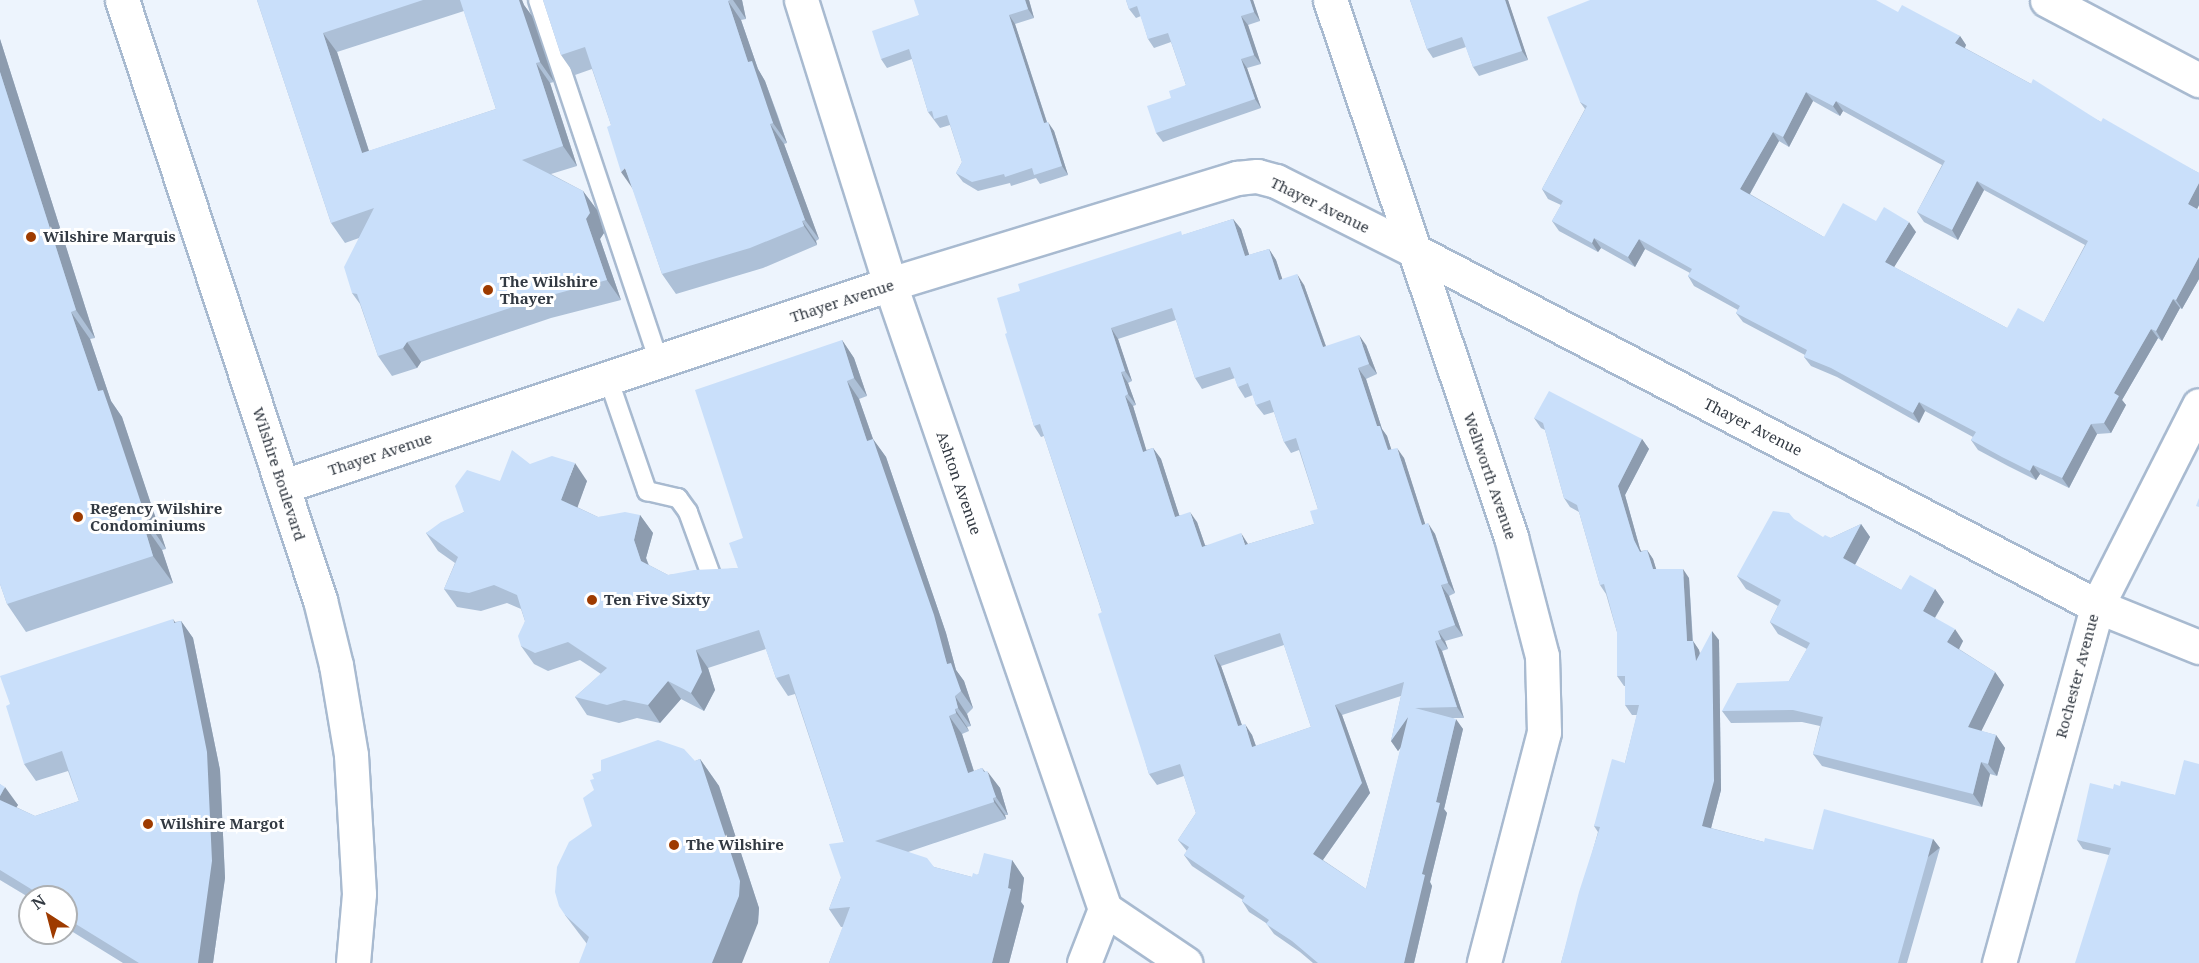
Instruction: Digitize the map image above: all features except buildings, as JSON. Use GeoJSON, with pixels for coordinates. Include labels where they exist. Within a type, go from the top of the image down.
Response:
{"type":"FeatureCollection","features":[{"type":"Feature","properties":{"kind":"street","name":"Wilshire Boulevard"},"geometry":{"type":"LineString","coordinates":[[122,0],[284,486],[320,600],[336,665],[351,755],[359,894],[353,963]]}},
{"type":"Feature","properties":{"kind":"street","name":"Ashton Avenue"},"geometry":{"type":"LineString","coordinates":[[801,0],[890,284],[1105,909]]}},
{"type":"Feature","properties":{"kind":"street","name":"Wellworth Avenue"},"geometry":{"type":"LineString","coordinates":[[1330,0],[1511,537],[1542,656],[1544,732],[1484,963]]}},
{"type":"Feature","properties":{"kind":"street"},"geometry":{"type":"LineString","coordinates":[[2047,0],[2199,80]]}},
{"type":"Feature","properties":{"kind":"street","name":"Thayer Avenue"},"geometry":{"type":"LineString","coordinates":[[284,486],[890,284],[1237,178],[1257,176],[1276,181],[1415,251],[2097,606],[2199,647]]}},
{"type":"Feature","properties":{"kind":"street","name":"Rochester Avenue"},"geometry":{"type":"LineString","coordinates":[[1999,963],[2097,606],[2199,405]]}},
{"type":"Feature","properties":{"kind":"street"},"geometry":{"type":"LineString","coordinates":[[1084,963],[1105,909],[1185,963]]}},
{"type":"Feature","properties":{"kind":"lane"},"geometry":{"type":"LineString","coordinates":[[538,0],[659,361]]}},
{"type":"Feature","properties":{"kind":"lane"},"geometry":{"type":"LineString","coordinates":[[608,378],[647,491],[678,498],[688,512],[712,578]]}},
{"type":"Feature","properties":{"kind":"place","name":"Wilshire Marquis"},"geometry":{"type":"Point","coordinates":[31,237]}},
{"type":"Feature","properties":{"kind":"place","name":"The Wilshire Thayer"},"geometry":{"type":"Point","coordinates":[488,290]}},
{"type":"Feature","properties":{"kind":"place","name":"Regency Wilshire Condominiums"},"geometry":{"type":"Point","coordinates":[78,517]}},
{"type":"Feature","properties":{"kind":"place","name":"Ten Five Sixty"},"geometry":{"type":"Point","coordinates":[592,600]}},
{"type":"Feature","properties":{"kind":"place","name":"Wilshire Margot"},"geometry":{"type":"Point","coordinates":[148,824]}},
{"type":"Feature","properties":{"kind":"place","name":"The Wilshire"},"geometry":{"type":"Point","coordinates":[674,845]}}]}
